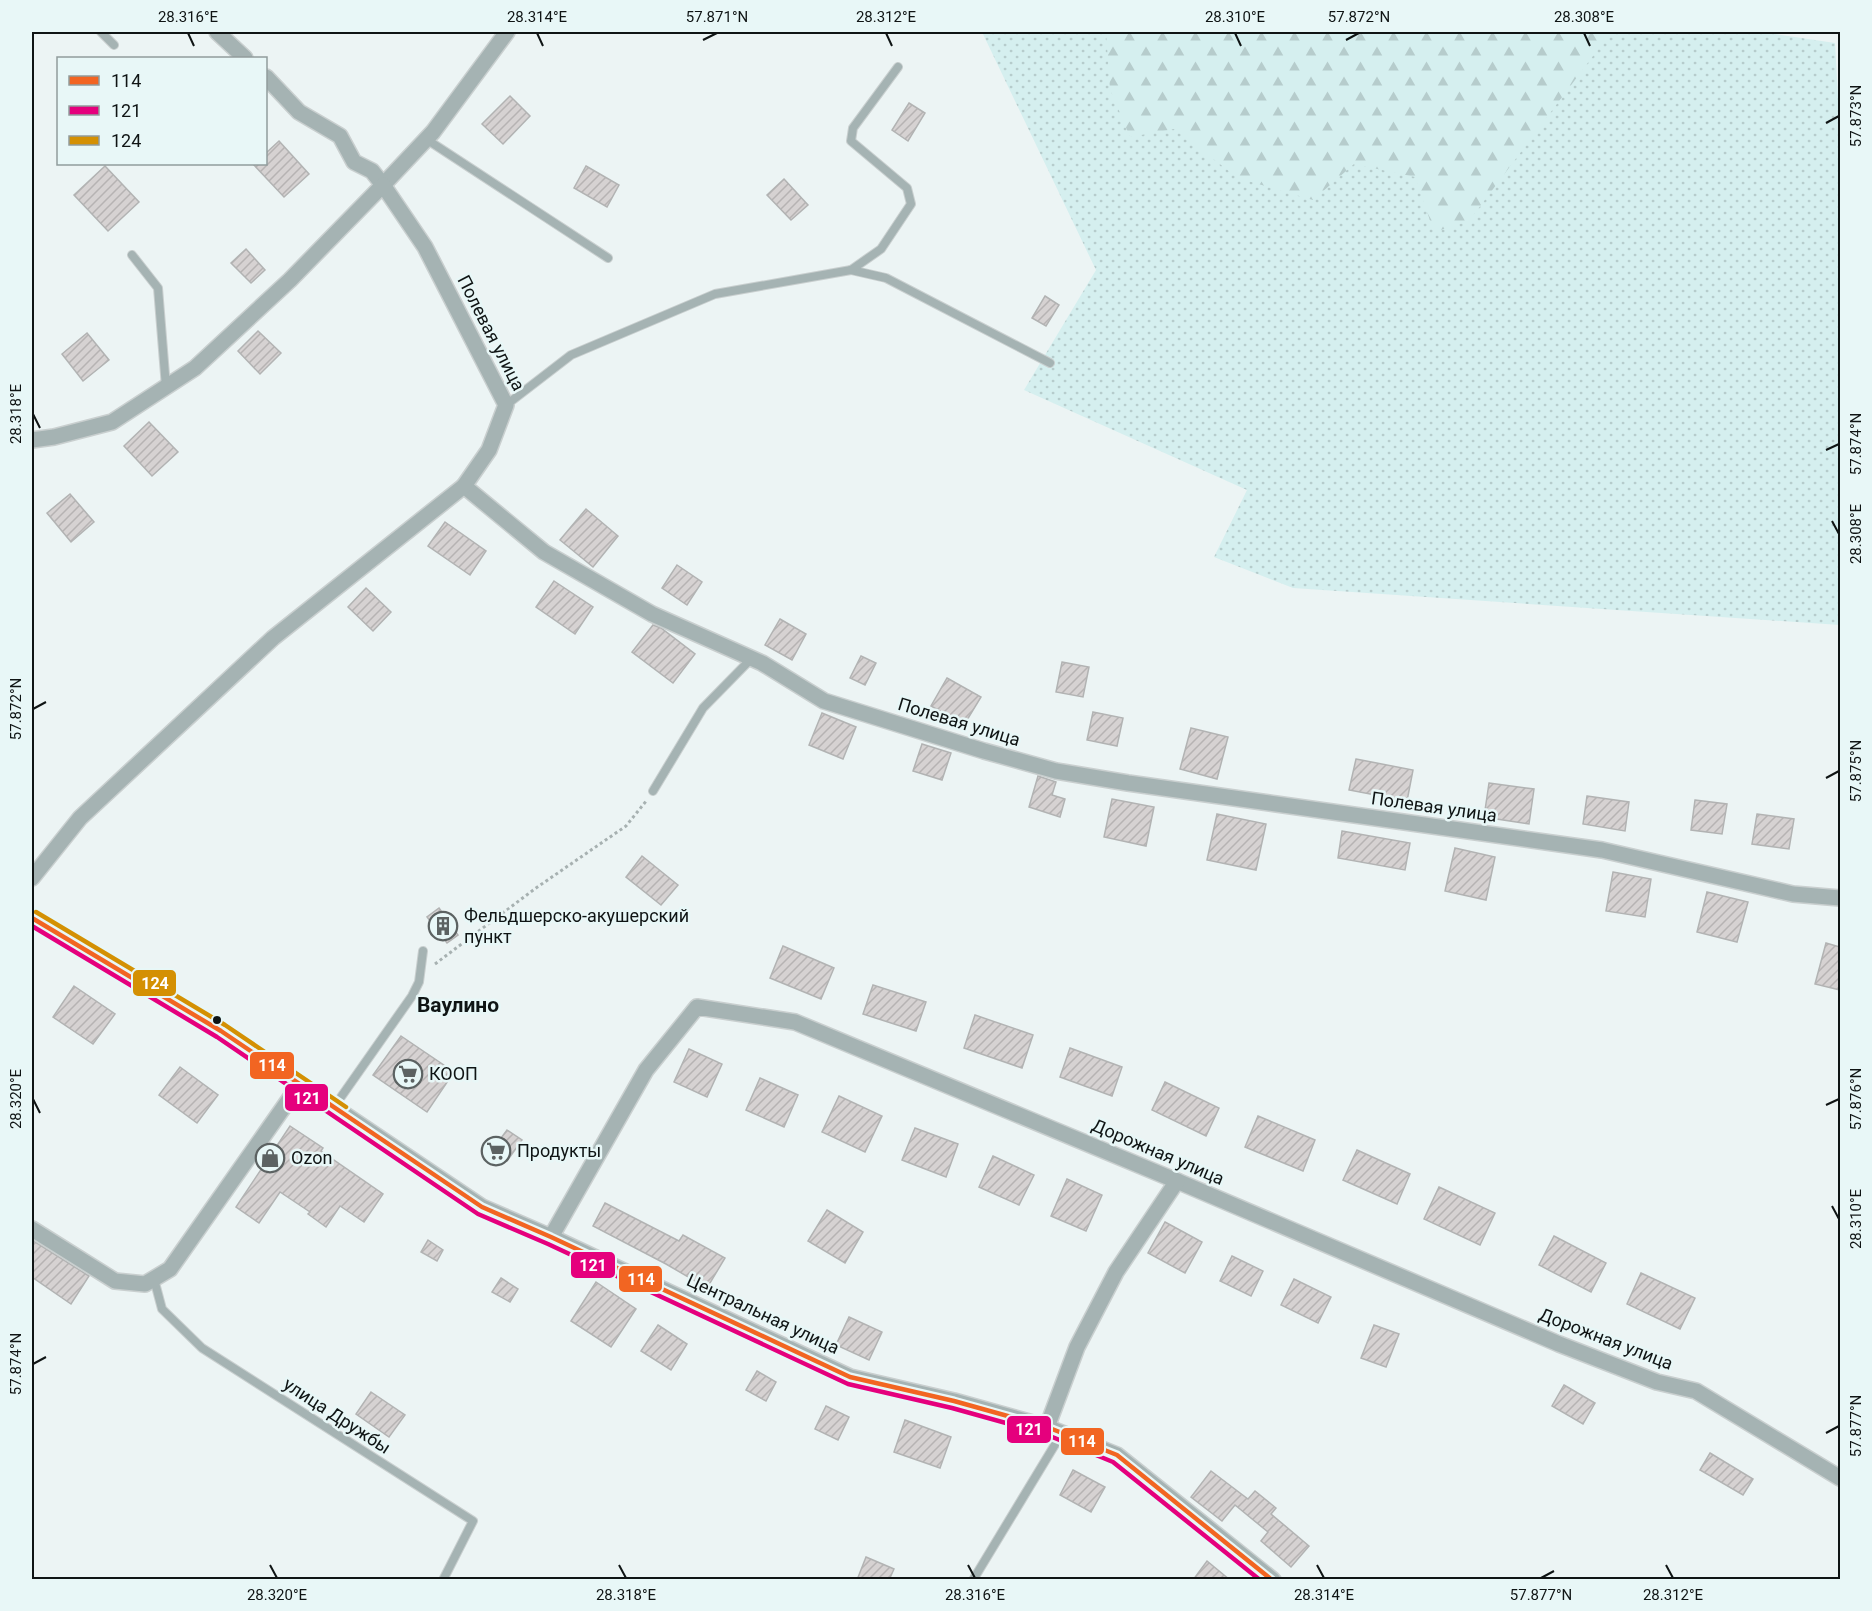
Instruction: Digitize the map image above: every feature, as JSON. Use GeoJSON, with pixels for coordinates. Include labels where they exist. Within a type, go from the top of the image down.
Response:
{"type":"FeatureCollection","features":[{"type":"Feature","properties":{"kind":"street"},"geometry":{"type":"LineString","coordinates":[[216,32],[244,57]]}},
{"type":"Feature","properties":{"kind":"street"},"geometry":{"type":"LineString","coordinates":[[32,440],[54,437],[112,422],[195,368],[290,280],[426,139],[507,32]]}},
{"type":"Feature","properties":{"kind":"street","name":"Полевая улица"},"geometry":{"type":"LineString","coordinates":[[267,78],[299,112],[340,136],[354,162],[372,171],[383,185],[425,247],[506,405],[489,450],[464,486],[544,552],[652,614],[752,658],[824,701],[1056,771],[1602,850],[1793,894],[1840,898]]}},
{"type":"Feature","properties":{"kind":"street"},"geometry":{"type":"LineString","coordinates":[[32,878],[80,818],[273,638],[464,486]]}},
{"type":"Feature","properties":{"kind":"street","name":"Центральная улица"},"geometry":{"type":"LineString","coordinates":[[32,918],[221,1031],[482,1208],[552,1237],[850,1377],[954,1401],[1047,1427],[1117,1455],[1273,1580]]}},
{"type":"Feature","properties":{"kind":"street","name":"Дорожная улица"},"geometry":{"type":"LineString","coordinates":[[552,1237],[646,1070],[697,1007],[795,1022],[1177,1181],[1559,1344],[1657,1382],[1696,1391],[1840,1478]]}},
{"type":"Feature","properties":{"kind":"street"},"geometry":{"type":"LineString","coordinates":[[32,1229],[115,1281],[145,1284],[170,1269],[300,1084]]}},
{"type":"Feature","properties":{"kind":"street"},"geometry":{"type":"LineString","coordinates":[[1047,1427],[1077,1347],[1116,1272],[1177,1181]]}},
{"type":"Feature","properties":{"kind":"lane"},"geometry":{"type":"LineString","coordinates":[[101,32],[114,45]]}},
{"type":"Feature","properties":{"kind":"lane"},"geometry":{"type":"LineString","coordinates":[[851,270],[881,249],[911,204],[907,188],[851,141],[853,128],[898,67]]}},
{"type":"Feature","properties":{"kind":"lane"},"geometry":{"type":"LineString","coordinates":[[426,139],[608,258]]}},
{"type":"Feature","properties":{"kind":"lane"},"geometry":{"type":"LineString","coordinates":[[132,255],[158,288],[166,387]]}},
{"type":"Feature","properties":{"kind":"lane"},"geometry":{"type":"LineString","coordinates":[[506,405],[571,355],[715,294],[851,270],[886,278],[1050,363]]}},
{"type":"Feature","properties":{"kind":"lane"},"geometry":{"type":"LineString","coordinates":[[653,791],[703,708],[752,658]]}},
{"type":"Feature","properties":{"kind":"lane"},"geometry":{"type":"LineString","coordinates":[[334,1107],[412,996],[419,982],[423,951]]}},
{"type":"Feature","properties":{"kind":"lane","name":"улица Дружбы"},"geometry":{"type":"LineString","coordinates":[[154,1279],[162,1309],[202,1348],[473,1521],[443,1580]]}},
{"type":"Feature","properties":{"kind":"lane"},"geometry":{"type":"LineString","coordinates":[[973,1580],[1062,1433]]}},
{"type":"Feature","properties":{"kind":"path"},"geometry":{"type":"LineString","coordinates":[[419,982],[430,968],[471,936],[626,826],[653,791]]}},
{"type":"Feature","properties":{"kind":"green space"},"geometry":{"type":"Polygon","coordinates":[[[982,32],[1762,32],[1835,43],[1840,132],[1840,625],[1293,588],[1214,557],[1247,490],[1024,390],[1096,270],[982,32]]]}},
{"type":"Feature","properties":{"kind":"green space"},"geometry":{"type":"Polygon","coordinates":[[[1106,32],[1611,32],[1469,221],[1434,232],[1415,177],[1354,164],[1313,200],[1238,178],[1174,129],[1130,137],[1110,89],[1106,32]]]}},
{"type":"Feature","properties":{"kind":"building"},"geometry":{"type":"Polygon","coordinates":[[[510,96],[530,116],[503,144],[482,124],[510,96]]]}},
{"type":"Feature","properties":{"kind":"building"},"geometry":{"type":"Polygon","coordinates":[[[909,103],[925,113],[908,141],[892,130],[909,103]]]}},
{"type":"Feature","properties":{"kind":"building"},"geometry":{"type":"Polygon","coordinates":[[[279,141],[309,174],[284,197],[254,165],[267,165],[267,152],[279,141]]]}},
{"type":"Feature","properties":{"kind":"building"},"geometry":{"type":"Polygon","coordinates":[[[105,166],[139,202],[108,231],[74,195],[105,166]]]}},
{"type":"Feature","properties":{"kind":"building"},"geometry":{"type":"Polygon","coordinates":[[[586,166],[619,185],[607,207],[574,188],[586,166]]]}},
{"type":"Feature","properties":{"kind":"building"},"geometry":{"type":"Polygon","coordinates":[[[784,179],[808,205],[791,220],[767,195],[784,179]]]}},
{"type":"Feature","properties":{"kind":"building"},"geometry":{"type":"Polygon","coordinates":[[[246,249],[265,270],[251,283],[231,263],[246,249]]]}},
{"type":"Feature","properties":{"kind":"building"},"geometry":{"type":"Polygon","coordinates":[[[1045,296],[1059,305],[1046,326],[1032,318],[1045,296]]]}},
{"type":"Feature","properties":{"kind":"building"},"geometry":{"type":"Polygon","coordinates":[[[258,331],[281,353],[260,374],[238,351],[258,331]]]}},
{"type":"Feature","properties":{"kind":"building"},"geometry":{"type":"Polygon","coordinates":[[[87,333],[109,360],[83,381],[62,354],[87,333]]]}},
{"type":"Feature","properties":{"kind":"building"},"geometry":{"type":"Polygon","coordinates":[[[149,422],[178,452],[152,476],[124,446],[149,422]]]}},
{"type":"Feature","properties":{"kind":"building"},"geometry":{"type":"Polygon","coordinates":[[[70,494],[94,522],[71,542],[47,513],[70,494]]]}},
{"type":"Feature","properties":{"kind":"building"},"geometry":{"type":"Polygon","coordinates":[[[586,509],[618,536],[593,567],[560,540],[586,509]]]}},
{"type":"Feature","properties":{"kind":"building"},"geometry":{"type":"Polygon","coordinates":[[[445,522],[486,551],[470,575],[428,546],[445,522]]]}},
{"type":"Feature","properties":{"kind":"building"},"geometry":{"type":"Polygon","coordinates":[[[677,565],[702,582],[687,605],[662,588],[677,565]]]}},
{"type":"Feature","properties":{"kind":"building"},"geometry":{"type":"Polygon","coordinates":[[[554,581],[593,607],[575,634],[536,607],[554,581]]]}},
{"type":"Feature","properties":{"kind":"building"},"geometry":{"type":"Polygon","coordinates":[[[366,588],[391,612],[373,631],[348,607],[366,588]]]}},
{"type":"Feature","properties":{"kind":"building"},"geometry":{"type":"Polygon","coordinates":[[[780,619],[806,634],[792,660],[765,645],[780,619]]]}},
{"type":"Feature","properties":{"kind":"building"},"geometry":{"type":"Polygon","coordinates":[[[653,625],[661,628],[695,654],[673,683],[632,652],[653,625]]]}},
{"type":"Feature","properties":{"kind":"building"},"geometry":{"type":"Polygon","coordinates":[[[861,656],[876,663],[865,685],[850,678],[861,656]]]}},
{"type":"Feature","properties":{"kind":"building"},"geometry":{"type":"Polygon","coordinates":[[[1062,662],[1089,667],[1083,697],[1056,692],[1062,662]]]}},
{"type":"Feature","properties":{"kind":"building"},"geometry":{"type":"Polygon","coordinates":[[[947,678],[981,697],[964,725],[931,706],[947,678]]]}},
{"type":"Feature","properties":{"kind":"building"},"geometry":{"type":"Polygon","coordinates":[[[1093,712],[1123,718],[1117,746],[1087,740],[1093,712]]]}},
{"type":"Feature","properties":{"kind":"building"},"geometry":{"type":"Polygon","coordinates":[[[822,713],[856,727],[843,759],[809,745],[822,713]]]}},
{"type":"Feature","properties":{"kind":"building"},"geometry":{"type":"Polygon","coordinates":[[[1191,728],[1228,737],[1217,779],[1180,769],[1191,728]]]}},
{"type":"Feature","properties":{"kind":"building"},"geometry":{"type":"Polygon","coordinates":[[[922,744],[951,753],[942,780],[913,771],[922,744]]]}},
{"type":"Feature","properties":{"kind":"building"},"geometry":{"type":"Polygon","coordinates":[[[1356,759],[1413,770],[1407,801],[1349,790],[1356,759]]]}},
{"type":"Feature","properties":{"kind":"building"},"geometry":{"type":"Polygon","coordinates":[[[1038,776],[1056,782],[1052,795],[1065,799],[1060,817],[1029,807],[1038,776]]]}},
{"type":"Feature","properties":{"kind":"building"},"geometry":{"type":"Polygon","coordinates":[[[1489,783],[1534,789],[1529,824],[1484,817],[1489,783]]]}},
{"type":"Feature","properties":{"kind":"building"},"geometry":{"type":"Polygon","coordinates":[[[1587,796],[1629,802],[1625,831],[1583,824],[1587,796]]]}},
{"type":"Feature","properties":{"kind":"building"},"geometry":{"type":"Polygon","coordinates":[[[1112,799],[1154,807],[1146,846],[1104,837],[1112,799]]]}},
{"type":"Feature","properties":{"kind":"building"},"geometry":{"type":"Polygon","coordinates":[[[1695,800],[1727,804],[1722,834],[1691,830],[1695,800]]]}},
{"type":"Feature","properties":{"kind":"building"},"geometry":{"type":"Polygon","coordinates":[[[1217,814],[1266,824],[1256,870],[1207,860],[1217,814]]]}},
{"type":"Feature","properties":{"kind":"building"},"geometry":{"type":"Polygon","coordinates":[[[1757,814],[1794,819],[1789,849],[1752,844],[1757,814]]]}},
{"type":"Feature","properties":{"kind":"building"},"geometry":{"type":"Polygon","coordinates":[[[1342,831],[1410,843],[1405,870],[1338,858],[1342,831]]]}},
{"type":"Feature","properties":{"kind":"building"},"geometry":{"type":"Polygon","coordinates":[[[1455,848],[1495,857],[1486,900],[1445,891],[1455,848]]]}},
{"type":"Feature","properties":{"kind":"building"},"geometry":{"type":"Polygon","coordinates":[[[642,856],[678,885],[661,905],[626,877],[642,856]]]}},
{"type":"Feature","properties":{"kind":"building"},"geometry":{"type":"Polygon","coordinates":[[[1613,872],[1651,879],[1645,917],[1606,911],[1613,872]]]}},
{"type":"Feature","properties":{"kind":"building"},"geometry":{"type":"Polygon","coordinates":[[[1707,892],[1748,902],[1737,942],[1697,932],[1707,892]]]}},
{"type":"Feature","properties":{"kind":"building","name":"Фельдшерско-акушерский пункт"},"geometry":{"type":"Polygon","coordinates":[[[439,908],[458,935],[447,943],[427,917],[439,908]]]}},
{"type":"Feature","properties":{"kind":"building"},"geometry":{"type":"Polygon","coordinates":[[[1826,943],[1840,947],[1840,990],[1815,984],[1826,943]]]}},
{"type":"Feature","properties":{"kind":"building"},"geometry":{"type":"Polygon","coordinates":[[[783,946],[834,968],[821,999],[770,978],[783,946]]]}},
{"type":"Feature","properties":{"kind":"building"},"geometry":{"type":"Polygon","coordinates":[[[873,985],[926,1002],[916,1031],[863,1014],[873,985]]]}},
{"type":"Feature","properties":{"kind":"building"},"geometry":{"type":"Polygon","coordinates":[[[74,986],[115,1014],[93,1044],[53,1017],[74,986]]]}},
{"type":"Feature","properties":{"kind":"building"},"geometry":{"type":"Polygon","coordinates":[[[975,1015],[1033,1035],[1022,1068],[964,1048],[975,1015]]]}},
{"type":"Feature","properties":{"kind":"building"},"geometry":{"type":"Polygon","coordinates":[[[401,1036],[454,1072],[427,1112],[373,1075],[401,1036]]]}},
{"type":"Feature","properties":{"kind":"building"},"geometry":{"type":"Polygon","coordinates":[[[1070,1048],[1122,1067],[1112,1096],[1060,1077],[1070,1048]]]}},
{"type":"Feature","properties":{"kind":"building"},"geometry":{"type":"Polygon","coordinates":[[[689,1049],[722,1064],[707,1097],[674,1082],[689,1049]]]}},
{"type":"Feature","properties":{"kind":"building"},"geometry":{"type":"Polygon","coordinates":[[[180,1067],[218,1095],[197,1123],[159,1095],[180,1067]]]}},
{"type":"Feature","properties":{"kind":"building"},"geometry":{"type":"Polygon","coordinates":[[[760,1078],[798,1095],[784,1127],[746,1110],[760,1078]]]}},
{"type":"Feature","properties":{"kind":"building"},"geometry":{"type":"Polygon","coordinates":[[[1165,1082],[1219,1108],[1206,1136],[1152,1110],[1165,1082]]]}},
{"type":"Feature","properties":{"kind":"building"},"geometry":{"type":"Polygon","coordinates":[[[839,1096],[882,1116],[865,1152],[822,1132],[839,1096]]]}},
{"type":"Feature","properties":{"kind":"building"},"geometry":{"type":"Polygon","coordinates":[[[1258,1116],[1315,1140],[1303,1171],[1245,1147],[1258,1116]]]}},
{"type":"Feature","properties":{"kind":"building"},"geometry":{"type":"Polygon","coordinates":[[[290,1126],[323,1148],[321,1151],[383,1194],[364,1222],[340,1206],[326,1227],[308,1214],[310,1212],[280,1192],[259,1223],[236,1207],[290,1126]]]}},
{"type":"Feature","properties":{"kind":"building"},"geometry":{"type":"Polygon","coordinates":[[[915,1128],[958,1144],[946,1177],[902,1160],[915,1128]]]}},
{"type":"Feature","properties":{"kind":"building"},"geometry":{"type":"Polygon","coordinates":[[[507,1130],[522,1140],[507,1161],[492,1150],[507,1130]]]}},
{"type":"Feature","properties":{"kind":"building"},"geometry":{"type":"Polygon","coordinates":[[[1357,1150],[1410,1174],[1397,1204],[1343,1180],[1357,1150]]]}},
{"type":"Feature","properties":{"kind":"building"},"geometry":{"type":"Polygon","coordinates":[[[993,1156],[1034,1175],[1019,1205],[979,1187],[993,1156]]]}},
{"type":"Feature","properties":{"kind":"building"},"geometry":{"type":"Polygon","coordinates":[[[1067,1179],[1102,1195],[1086,1231],[1051,1216],[1067,1179]]]}},
{"type":"Feature","properties":{"kind":"building"},"geometry":{"type":"Polygon","coordinates":[[[1439,1187],[1495,1213],[1480,1245],[1424,1219],[1439,1187]]]}},
{"type":"Feature","properties":{"kind":"building"},"geometry":{"type":"Polygon","coordinates":[[[605,1203],[679,1241],[683,1235],[725,1258],[707,1288],[593,1226],[605,1203]]]}},
{"type":"Feature","properties":{"kind":"building"},"geometry":{"type":"Polygon","coordinates":[[[827,1210],[863,1232],[845,1263],[808,1241],[827,1210]]]}},
{"type":"Feature","properties":{"kind":"building"},"geometry":{"type":"Polygon","coordinates":[[[1165,1222],[1202,1242],[1185,1273],[1148,1253],[1165,1222]]]}},
{"type":"Feature","properties":{"kind":"building"},"geometry":{"type":"Polygon","coordinates":[[[1554,1236],[1606,1263],[1591,1292],[1539,1265],[1554,1236]]]}},
{"type":"Feature","properties":{"kind":"building"},"geometry":{"type":"Polygon","coordinates":[[[32,1240],[89,1276],[71,1304],[32,1277],[32,1240]]]}},
{"type":"Feature","properties":{"kind":"building"},"geometry":{"type":"Polygon","coordinates":[[[428,1240],[443,1250],[437,1261],[421,1252],[428,1240]]]}},
{"type":"Feature","properties":{"kind":"building"},"geometry":{"type":"Polygon","coordinates":[[[1232,1256],[1263,1271],[1251,1296],[1220,1281],[1232,1256]]]}},
{"type":"Feature","properties":{"kind":"building"},"geometry":{"type":"Polygon","coordinates":[[[1641,1273],[1695,1298],[1680,1329],[1627,1304],[1641,1273]]]}},
{"type":"Feature","properties":{"kind":"building"},"geometry":{"type":"Polygon","coordinates":[[[501,1278],[518,1289],[510,1302],[492,1292],[501,1278]]]}},
{"type":"Feature","properties":{"kind":"building"},"geometry":{"type":"Polygon","coordinates":[[[1294,1279],[1331,1297],[1318,1323],[1281,1305],[1294,1279]]]}},
{"type":"Feature","properties":{"kind":"building"},"geometry":{"type":"Polygon","coordinates":[[[596,1282],[636,1309],[611,1347],[571,1321],[596,1282]]]}},
{"type":"Feature","properties":{"kind":"building"},"geometry":{"type":"Polygon","coordinates":[[[849,1317],[882,1332],[869,1360],[836,1345],[849,1317]]]}},
{"type":"Feature","properties":{"kind":"building"},"geometry":{"type":"Polygon","coordinates":[[[658,1325],[687,1344],[671,1370],[641,1351],[658,1325]]]}},
{"type":"Feature","properties":{"kind":"building"},"geometry":{"type":"Polygon","coordinates":[[[1374,1325],[1399,1334],[1386,1367],[1361,1358],[1374,1325]]]}},
{"type":"Feature","properties":{"kind":"building"},"geometry":{"type":"Polygon","coordinates":[[[757,1371],[776,1382],[766,1401],[746,1390],[757,1371]]]}},
{"type":"Feature","properties":{"kind":"building"},"geometry":{"type":"Polygon","coordinates":[[[1564,1385],[1595,1403],[1583,1424],[1552,1406],[1564,1385]]]}},
{"type":"Feature","properties":{"kind":"building"},"geometry":{"type":"Polygon","coordinates":[[[371,1392],[405,1415],[389,1437],[356,1414],[371,1392]]]}},
{"type":"Feature","properties":{"kind":"building"},"geometry":{"type":"Polygon","coordinates":[[[826,1406],[849,1417],[838,1440],[815,1429],[826,1406]]]}},
{"type":"Feature","properties":{"kind":"building"},"geometry":{"type":"Polygon","coordinates":[[[905,1420],[951,1437],[940,1468],[894,1452],[905,1420]]]}},
{"type":"Feature","properties":{"kind":"building"},"geometry":{"type":"Polygon","coordinates":[[[1710,1453],[1753,1479],[1743,1495],[1700,1470],[1710,1453]]]}},
{"type":"Feature","properties":{"kind":"building"},"geometry":{"type":"Polygon","coordinates":[[[1073,1470],[1105,1487],[1091,1512],[1060,1495],[1073,1470]]]}},
{"type":"Feature","properties":{"kind":"building"},"geometry":{"type":"Polygon","coordinates":[[[1211,1471],[1248,1499],[1255,1491],[1276,1508],[1271,1514],[1309,1546],[1291,1567],[1261,1541],[1268,1532],[1235,1505],[1222,1521],[1191,1497],[1211,1471]]]}},
{"type":"Feature","properties":{"kind":"building"},"geometry":{"type":"Polygon","coordinates":[[[866,1557],[894,1569],[889,1580],[857,1580],[866,1557]]]}},
{"type":"Feature","properties":{"kind":"building"},"geometry":{"type":"Polygon","coordinates":[[[1207,1561],[1230,1580],[1193,1580],[1207,1561]]]}},
{"type":"Feature","properties":{"kind":"transit line","name":"124"},"geometry":{"type":"LineString","coordinates":[[36,912],[225,1025],[346,1107]]}},
{"type":"Feature","properties":{"kind":"transit line","name":"114"},"geometry":{"type":"LineString","coordinates":[[32,918],[221,1031],[482,1207],[850,1377],[954,1401],[1047,1427],[1117,1455],[1272,1580]]}},
{"type":"Feature","properties":{"kind":"transit line","name":"121"},"geometry":{"type":"LineString","coordinates":[[32,926],[217,1037],[478,1214],[548,1244],[848,1384],[952,1408],[1045,1434],[1113,1462],[1260,1580]]}},
{"type":"Feature","properties":{"kind":"place","name":"Фельдшерско-акушерский пункт"},"geometry":{"type":"Point","coordinates":[443,926]}},
{"type":"Feature","properties":{"kind":"place","name":"КООП"},"geometry":{"type":"Point","coordinates":[408,1074]}},
{"type":"Feature","properties":{"kind":"place","name":"Продукты"},"geometry":{"type":"Point","coordinates":[496,1151]}},
{"type":"Feature","properties":{"kind":"place","name":"Ozon"},"geometry":{"type":"Point","coordinates":[270,1158]}},
{"type":"Feature","properties":{"kind":"district","name":"Ваулино"},"geometry":{"type":"Point","coordinates":[458,1005]}}]}
